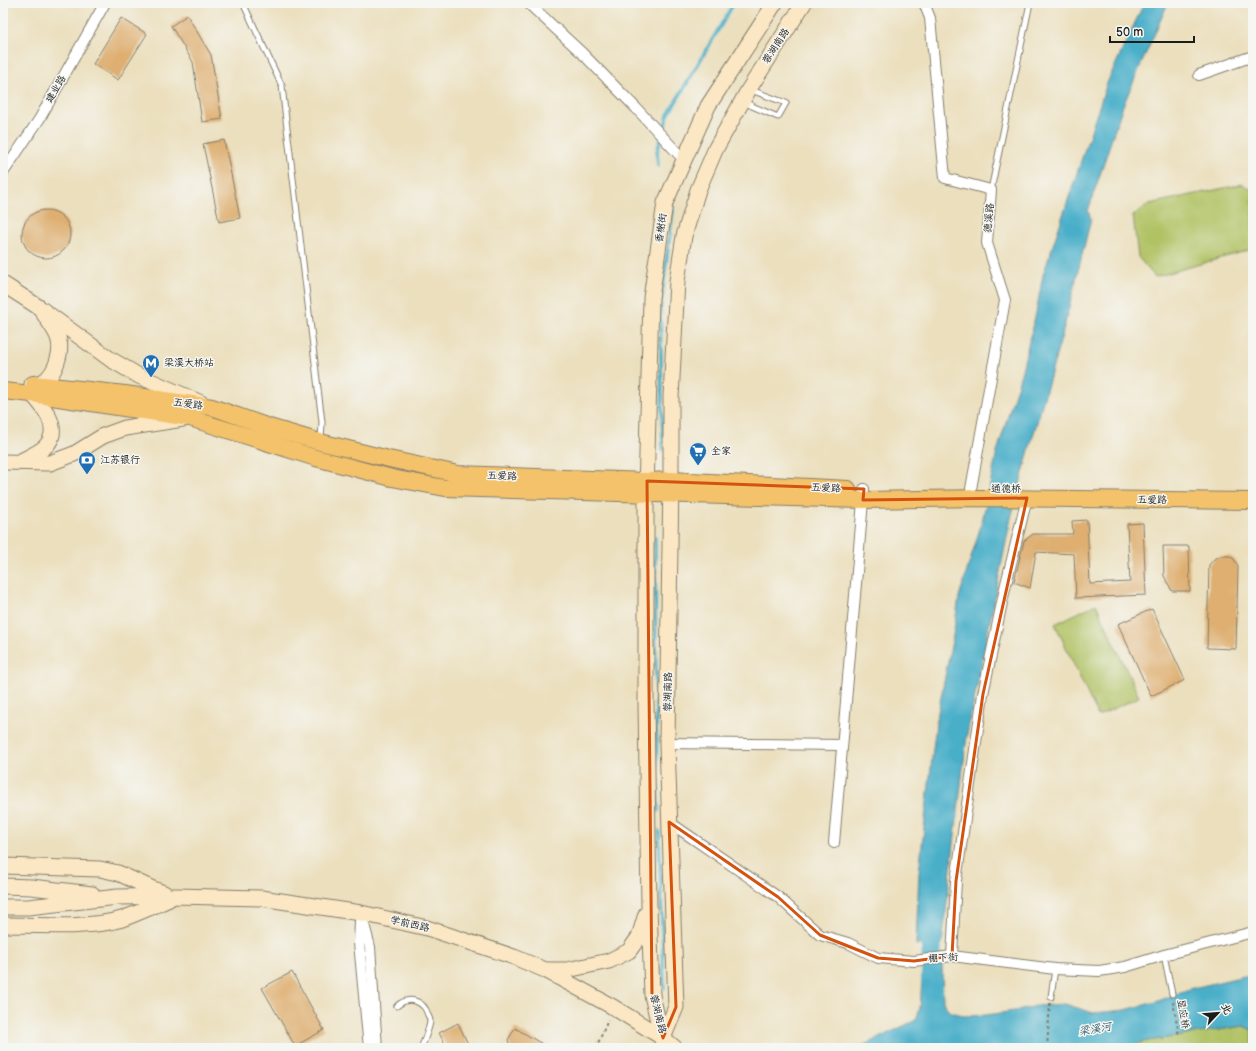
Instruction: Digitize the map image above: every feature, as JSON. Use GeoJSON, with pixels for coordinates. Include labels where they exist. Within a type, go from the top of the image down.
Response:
{"type":"FeatureCollection","features":[{"type":"Feature","properties":{"kind":"main road","name":"香榭街"},"geometry":{"type":"LineString","coordinates":[[647,487],[651,298],[665,203],[708,106],[775,3]]}},
{"type":"Feature","properties":{"kind":"main road","name":"蓉湖南路"},"geometry":{"type":"LineString","coordinates":[[663,1043],[676,1007],[667,743],[671,397],[677,281],[684,236],[698,190],[716,148],[745,95],[804,3]]}},
{"type":"Feature","properties":{"kind":"main road"},"geometry":{"type":"LineString","coordinates":[[3,284],[40,308],[121,366],[139,376],[212,407]]}},
{"type":"Feature","properties":{"kind":"main road"},"geometry":{"type":"LineString","coordinates":[[3,391],[32,389],[44,382],[51,374],[57,363],[59,341],[40,308]]}},
{"type":"Feature","properties":{"kind":"main road"},"geometry":{"type":"LineString","coordinates":[[3,380],[32,389],[51,420],[52,434],[47,445],[37,453],[18,463]]}},
{"type":"Feature","properties":{"kind":"main road","name":"五爱路"},"geometry":{"type":"LineString","coordinates":[[32,389],[125,394],[212,407],[268,427],[320,442],[458,474],[647,487]]}},
{"type":"Feature","properties":{"kind":"main road","name":"五爱路"},"geometry":{"type":"LineString","coordinates":[[32,389],[190,418],[316,458],[392,478],[445,488],[671,487],[863,495],[978,492]]}},
{"type":"Feature","properties":{"kind":"main road"},"geometry":{"type":"LineString","coordinates":[[3,462],[50,463],[74,454],[103,436],[125,428],[190,418]]}},
{"type":"Feature","properties":{"kind":"main road","name":"蓉湖南路"},"geometry":{"type":"LineString","coordinates":[[647,487],[646,695],[652,995],[663,1043]]}},
{"type":"Feature","properties":{"kind":"main road","name":"五爱路"},"geometry":{"type":"LineString","coordinates":[[1028,494],[1253,491]]}},
{"type":"Feature","properties":{"kind":"main road","name":"通德桥"},"geometry":{"type":"LineString","coordinates":[[978,492],[1028,494]]}},
{"type":"Feature","properties":{"kind":"main road","name":"五爱路"},"geometry":{"type":"LineString","coordinates":[[1028,494],[1253,501]]}},
{"type":"Feature","properties":{"kind":"main road"},"geometry":{"type":"LineString","coordinates":[[648,822],[669,822]]}},
{"type":"Feature","properties":{"kind":"main road"},"geometry":{"type":"LineString","coordinates":[[3,866],[100,869],[118,873],[153,889],[174,896]]}},
{"type":"Feature","properties":{"kind":"main road"},"geometry":{"type":"LineString","coordinates":[[3,886],[31,887],[118,897]]}},
{"type":"Feature","properties":{"kind":"main road"},"geometry":{"type":"LineString","coordinates":[[3,925],[73,925],[103,923],[121,919],[174,896]]}},
{"type":"Feature","properties":{"kind":"main road","name":"学前西路"},"geometry":{"type":"LineString","coordinates":[[118,897],[174,896],[261,898],[361,913],[427,928],[501,952],[545,970],[613,1007],[663,1043],[676,1048]]}},
{"type":"Feature","properties":{"kind":"main road"},"geometry":{"type":"LineString","coordinates":[[3,907],[28,907],[118,897]]}},
{"type":"Feature","properties":{"kind":"main road"},"geometry":{"type":"LineString","coordinates":[[545,970],[567,970],[609,961],[629,951],[638,937],[650,906]]}},
{"type":"Feature","properties":{"kind":"street","name":"建业路"},"geometry":{"type":"LineString","coordinates":[[3,173],[40,118],[105,3]]}},
{"type":"Feature","properties":{"kind":"street"},"geometry":{"type":"LineString","coordinates":[[528,3],[582,53],[684,160]]}},
{"type":"Feature","properties":{"kind":"street","name":"德溪路"},"geometry":{"type":"LineString","coordinates":[[924,3],[930,18],[945,178],[991,190],[986,243],[1005,300],[978,492]]}},
{"type":"Feature","properties":{"kind":"street"},"geometry":{"type":"LineString","coordinates":[[1199,75],[1253,56]]}},
{"type":"Feature","properties":{"kind":"street"},"geometry":{"type":"LineString","coordinates":[[952,956],[956,881],[983,694],[1005,588],[1028,494]]}},
{"type":"Feature","properties":{"kind":"street"},"geometry":{"type":"LineString","coordinates":[[834,843],[863,495]]}},
{"type":"Feature","properties":{"kind":"street"},"geometry":{"type":"LineString","coordinates":[[667,743],[842,745]]}},
{"type":"Feature","properties":{"kind":"street","name":"棚下街"},"geometry":{"type":"LineString","coordinates":[[669,822],[778,897],[820,935],[848,943],[878,958],[914,961],[952,956],[1055,969],[1099,970],[1126,967],[1164,955],[1253,932]]}},
{"type":"Feature","properties":{"kind":"street"},"geometry":{"type":"LineString","coordinates":[[361,913],[358,943],[369,1048]]}},
{"type":"Feature","properties":{"kind":"street"},"geometry":{"type":"LineString","coordinates":[[361,913],[370,947],[376,1048]]}},
{"type":"Feature","properties":{"kind":"lane"},"geometry":{"type":"LineString","coordinates":[[243,3],[282,86],[322,422],[320,442]]}},
{"type":"Feature","properties":{"kind":"lane"},"geometry":{"type":"LineString","coordinates":[[991,190],[1030,3]]}},
{"type":"Feature","properties":{"kind":"lane"},"geometry":{"type":"LineString","coordinates":[[745,95],[786,103],[778,117],[752,106],[745,95]]}},
{"type":"Feature","properties":{"kind":"lane"},"geometry":{"type":"LineString","coordinates":[[1164,955],[1172,994]]}},
{"type":"Feature","properties":{"kind":"lane"},"geometry":{"type":"LineString","coordinates":[[1051,998],[1055,969]]}},
{"type":"Feature","properties":{"kind":"lane"},"geometry":{"type":"LineString","coordinates":[[397,1006],[402,1001],[409,999],[419,1003],[426,1010],[430,1021],[421,1048]]}},
{"type":"Feature","properties":{"kind":"path","name":"显应桥"},"geometry":{"type":"LineString","coordinates":[[1172,994],[1179,1036]]}},
{"type":"Feature","properties":{"kind":"path"},"geometry":{"type":"LineString","coordinates":[[1047,1048],[1051,998]]}},
{"type":"Feature","properties":{"kind":"path"},"geometry":{"type":"LineString","coordinates":[[596,1048],[613,1007]]}},
{"type":"Feature","properties":{"kind":"highlighted area"},"geometry":{"type":"Polygon","coordinates":[[[647,481],[864,489],[863,500],[1027,498],[983,694],[956,881],[952,956],[914,961],[878,958],[820,935],[778,897],[669,822],[676,1007],[663,1038],[652,995],[647,481]]]}},
{"type":"Feature","properties":{"kind":"green space"},"geometry":{"type":"Polygon","coordinates":[[[1243,184],[1253,191],[1253,249],[1155,277],[1138,257],[1133,216],[1149,204],[1243,184]]]}},
{"type":"Feature","properties":{"kind":"green space"},"geometry":{"type":"Polygon","coordinates":[[[1096,604],[1139,697],[1098,716],[1055,624],[1096,604]]]}},
{"type":"Feature","properties":{"kind":"green space"},"geometry":{"type":"Polygon","coordinates":[[[1244,1026],[1252,1030],[1253,1048],[1132,1048],[1141,1042],[1244,1026]]]}},
{"type":"Feature","properties":{"kind":"water"},"geometry":{"type":"Polygon","coordinates":[[[1144,3],[1168,3],[1122,108],[1088,211],[1091,219],[1062,335],[1010,522],[967,735],[942,944],[916,945],[919,872],[936,723],[959,597],[982,522],[997,452],[1021,374],[1036,313],[1043,275],[1107,83],[1144,3]]]}},
{"type":"Feature","properties":{"kind":"water","name":"梁溪河"},"geometry":{"type":"Polygon","coordinates":[[[942,963],[943,1002],[949,1011],[964,1016],[986,1015],[1022,1010],[1036,1006],[1065,1004],[1093,1013],[1125,1010],[1156,1002],[1189,989],[1253,974],[1253,1034],[1252,1030],[1244,1026],[1141,1042],[1132,1048],[858,1048],[916,1020],[920,1008],[923,964],[942,963]]]}},
{"type":"Feature","properties":{"kind":"building"},"geometry":{"type":"Polygon","coordinates":[[[187,15],[211,55],[222,119],[202,122],[193,62],[171,26],[187,15]]]}},
{"type":"Feature","properties":{"kind":"building"},"geometry":{"type":"Polygon","coordinates":[[[121,18],[147,34],[118,80],[93,64],[121,18]]]}},
{"type":"Feature","properties":{"kind":"building"},"geometry":{"type":"Polygon","coordinates":[[[224,140],[240,218],[219,222],[203,144],[224,140]]]}},
{"type":"Feature","properties":{"kind":"building"},"geometry":{"type":"Polygon","coordinates":[[[46,210],[55,212],[63,217],[68,225],[70,234],[68,243],[63,251],[55,256],[46,258],[37,256],[29,251],[24,243],[22,234],[24,225],[29,217],[37,212],[46,210]]]}},
{"type":"Feature","properties":{"kind":"building"},"geometry":{"type":"Polygon","coordinates":[[[1087,520],[1090,584],[1130,582],[1127,524],[1143,523],[1146,595],[1076,598],[1074,554],[1036,552],[1030,588],[1014,582],[1024,541],[1033,534],[1073,534],[1072,521],[1087,520]]]}},
{"type":"Feature","properties":{"kind":"building"},"geometry":{"type":"Polygon","coordinates":[[[1163,546],[1189,546],[1190,591],[1172,591],[1164,576],[1163,546]]]}},
{"type":"Feature","properties":{"kind":"building"},"geometry":{"type":"Polygon","coordinates":[[[1221,556],[1229,556],[1234,559],[1238,566],[1236,649],[1207,648],[1209,565],[1214,559],[1221,556]]]}},
{"type":"Feature","properties":{"kind":"building"},"geometry":{"type":"Polygon","coordinates":[[[1152,609],[1185,680],[1151,696],[1118,624],[1152,609]]]}},
{"type":"Feature","properties":{"kind":"building"},"geometry":{"type":"Polygon","coordinates":[[[292,972],[324,1030],[295,1046],[262,988],[292,972]]]}},
{"type":"Feature","properties":{"kind":"building"},"geometry":{"type":"Polygon","coordinates":[[[458,1023],[470,1048],[447,1048],[439,1033],[458,1023]]]}},
{"type":"Feature","properties":{"kind":"building"},"geometry":{"type":"Polygon","coordinates":[[[515,1028],[549,1048],[511,1048],[508,1040],[515,1028]]]}},
{"type":"Feature","properties":{"kind":"waterway"},"geometry":{"type":"LineString","coordinates":[[658,166],[657,152],[668,115],[734,3]]}},
{"type":"Feature","properties":{"kind":"waterway"},"geometry":{"type":"LineString","coordinates":[[663,450],[660,310],[673,210]]}},
{"type":"Feature","properties":{"kind":"waterway"},"geometry":{"type":"LineString","coordinates":[[655,537],[658,811]]}},
{"type":"Feature","properties":{"kind":"waterway"},"geometry":{"type":"LineString","coordinates":[[659,831],[664,988]]}},
{"type":"Feature","properties":{"kind":"waterway"},"geometry":{"type":"LineString","coordinates":[[931,981],[932,917]]}},
{"type":"Feature","properties":{"kind":"place","name":"梁溪大桥站"},"geometry":{"type":"Point","coordinates":[151,378]}},
{"type":"Feature","properties":{"kind":"place","name":"全家"},"geometry":{"type":"Point","coordinates":[698,466]}},
{"type":"Feature","properties":{"kind":"place","name":"江苏银行"},"geometry":{"type":"Point","coordinates":[87,475]}}]}
